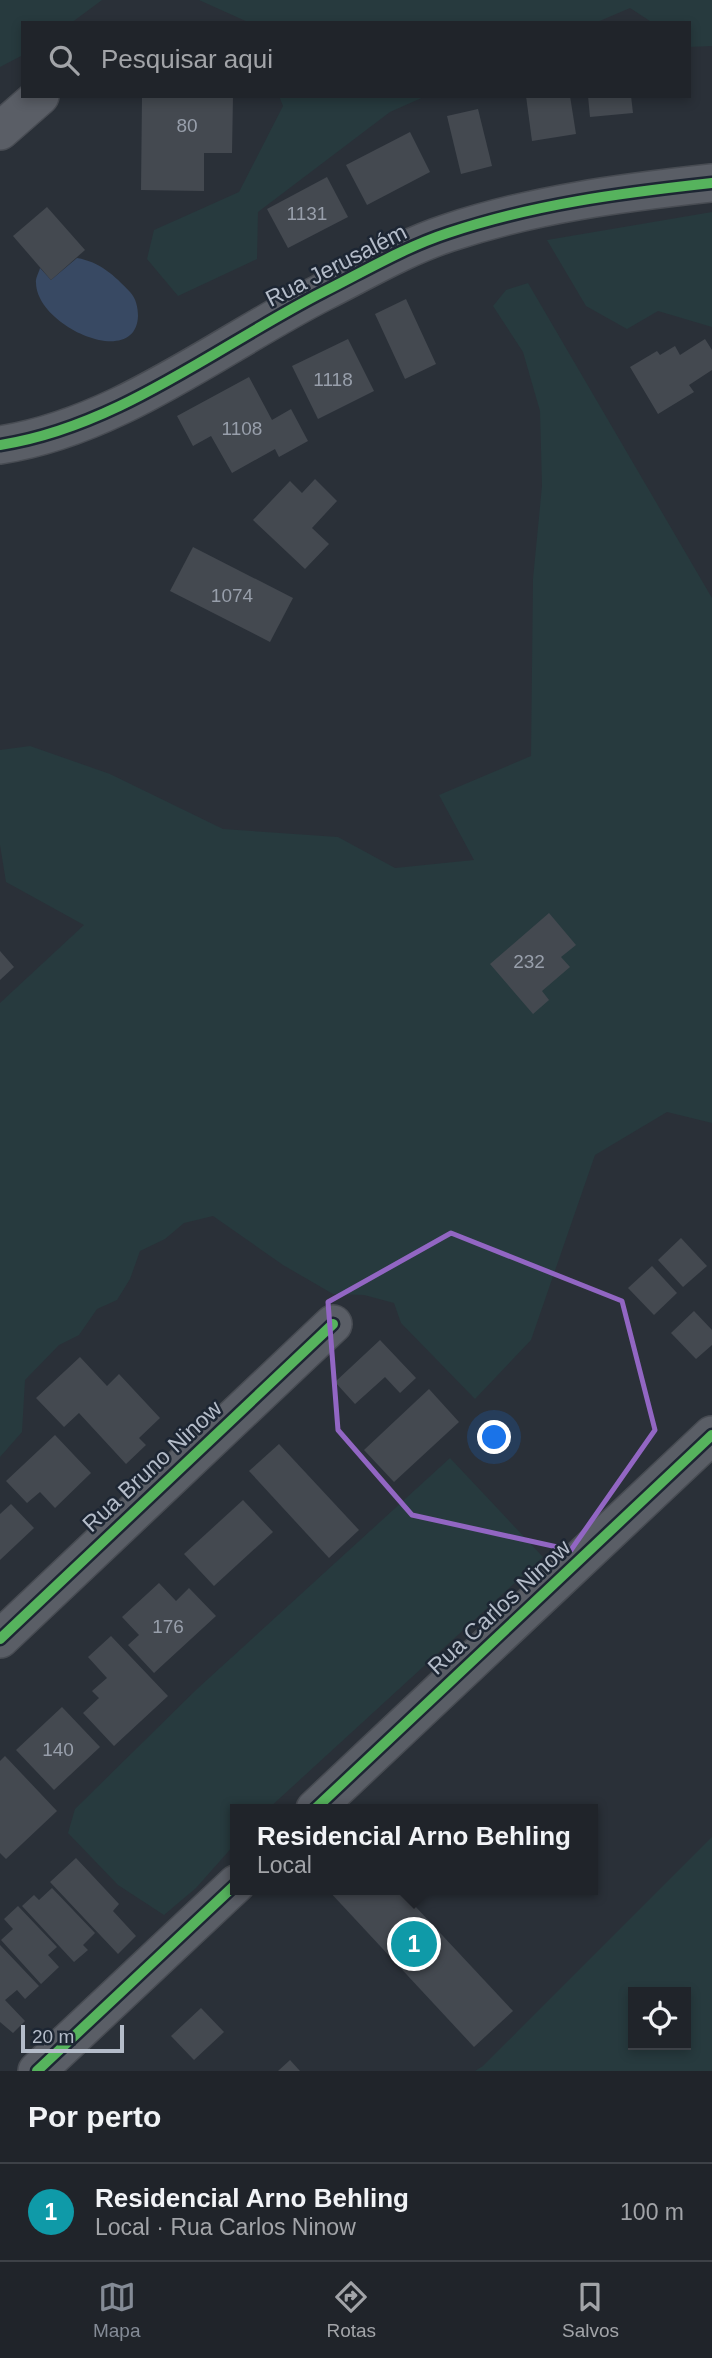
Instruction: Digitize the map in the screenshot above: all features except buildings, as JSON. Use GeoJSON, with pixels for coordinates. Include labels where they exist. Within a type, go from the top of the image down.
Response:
{"type":"FeatureCollection","features":[{"type":"Feature","properties":{"kind":"street"},"geometry":{"type":"LineString","coordinates":[[0,131],[38,98]]}},
{"type":"Feature","properties":{"kind":"street","name":"Rua Jerusalém"},"geometry":{"type":"LineString","coordinates":[[0,445],[61,432],[132,399],[321,293],[445,234],[596,195],[712,183]]}},
{"type":"Feature","properties":{"kind":"street","name":"Rua Bruno Ninow"},"geometry":{"type":"LineString","coordinates":[[0,1639],[333,1324]]}},
{"type":"Feature","properties":{"kind":"street","name":"Rua Carlos Ninow"},"geometry":{"type":"LineString","coordinates":[[320,1804],[712,1435]]}},
{"type":"Feature","properties":{"kind":"street"},"geometry":{"type":"LineString","coordinates":[[37,2071],[230,1890]]}},
{"type":"Feature","properties":{"kind":"highlighted area"},"geometry":{"type":"Polygon","coordinates":[[[451,1233],[622,1301],[655,1430],[571,1550],[412,1515],[338,1430],[328,1302],[451,1233]]]}},
{"type":"Feature","properties":{"kind":"green space"},"geometry":{"type":"Polygon","coordinates":[[[0,0],[102,0],[74,21],[21,21],[21,56],[0,67],[0,0]]]}},
{"type":"Feature","properties":{"kind":"green space"},"geometry":{"type":"Polygon","coordinates":[[[199,0],[712,0],[712,46],[691,47],[691,21],[650,21],[630,8],[600,21],[246,21],[199,0]]]}},
{"type":"Feature","properties":{"kind":"green space"},"geometry":{"type":"Polygon","coordinates":[[[280,98],[422,98],[390,112],[258,212],[257,259],[178,296],[147,259],[154,230],[239,192],[283,106],[280,98]]]}},
{"type":"Feature","properties":{"kind":"green space"},"geometry":{"type":"Polygon","coordinates":[[[712,212],[712,327],[658,311],[627,329],[586,306],[547,240],[712,212]]]}},
{"type":"Feature","properties":{"kind":"green space"},"geometry":{"type":"Polygon","coordinates":[[[528,283],[712,598],[712,1123],[667,1112],[595,1155],[531,1340],[475,1399],[401,1323],[394,1303],[364,1295],[333,1294],[283,1265],[213,1216],[184,1223],[165,1239],[140,1251],[130,1279],[117,1300],[97,1309],[79,1335],[59,1345],[25,1380],[22,1432],[0,1457],[0,1003],[84,925],[6,882],[0,845],[0,750],[30,746],[110,774],[223,829],[338,837],[395,868],[474,860],[439,795],[531,756],[533,579],[542,486],[540,411],[523,352],[493,306],[506,290],[528,283]]]}},
{"type":"Feature","properties":{"kind":"green space"},"geometry":{"type":"Polygon","coordinates":[[[450,1458],[543,1557],[273,1804],[230,1804],[230,1850],[196,1888],[164,1915],[118,1885],[68,1833],[75,1809],[197,1689],[450,1458]]]}},
{"type":"Feature","properties":{"kind":"green space"},"geometry":{"type":"Polygon","coordinates":[[[712,1837],[712,2071],[475,2071],[483,2066],[712,1837]]]}},
{"type":"Feature","properties":{"kind":"water"},"geometry":{"type":"Polygon","coordinates":[[[77,258],[106,270],[134,297],[138,316],[133,332],[121,340],[105,341],[68,327],[52,314],[41,299],[36,281],[40,268],[51,280],[77,258]]]}},
{"type":"Feature","properties":{"kind":"cycle path"},"geometry":{"type":"LineString","coordinates":[[0,445],[86,421],[127,403],[323,292],[432,239],[513,214],[546,207],[712,183]]}},
{"type":"Feature","properties":{"kind":"cycle path"},"geometry":{"type":"LineString","coordinates":[[0,1639],[333,1324]]}},
{"type":"Feature","properties":{"kind":"cycle path"},"geometry":{"type":"LineString","coordinates":[[320,1804],[712,1435]]}},
{"type":"Feature","properties":{"kind":"cycle path"},"geometry":{"type":"LineString","coordinates":[[37,2071],[230,1890]]}},
{"type":"Feature","properties":{"kind":"place","name":"Residencial Arno Behling"},"geometry":{"type":"Point","coordinates":[414,1944]}}]}
